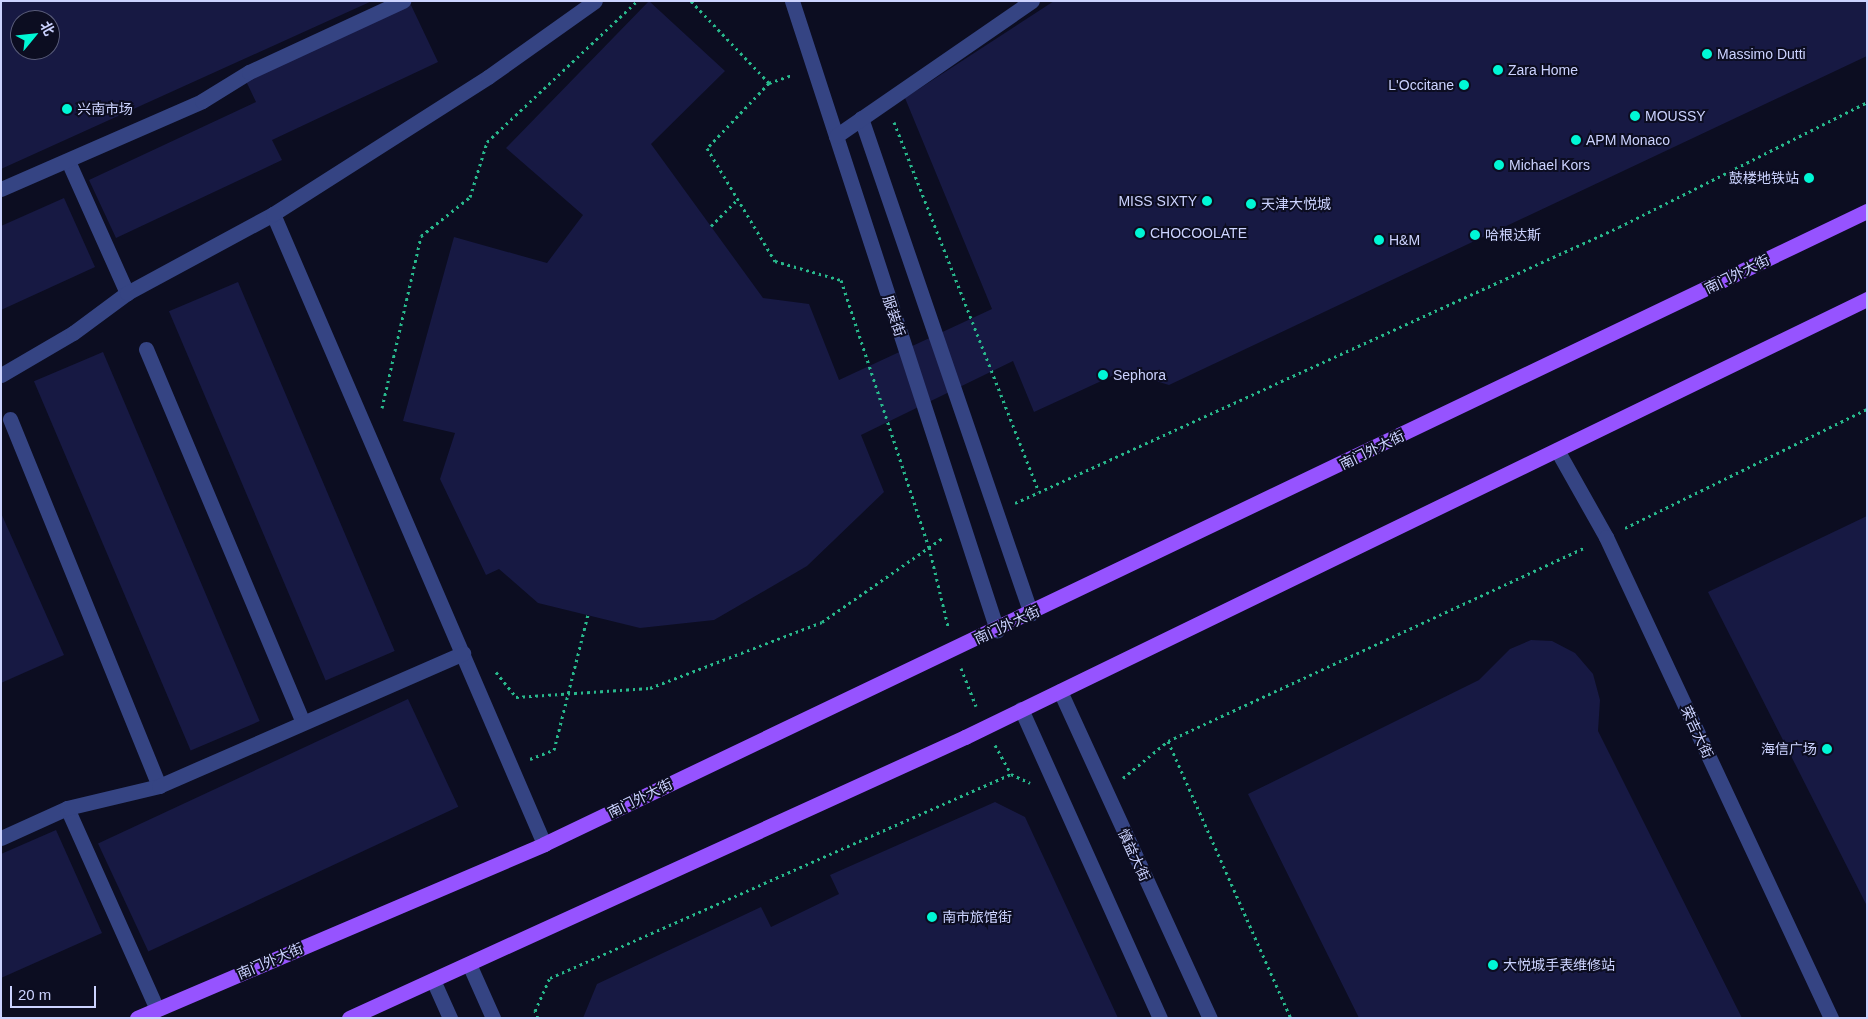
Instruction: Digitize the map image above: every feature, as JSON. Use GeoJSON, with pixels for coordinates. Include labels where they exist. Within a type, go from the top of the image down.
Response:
{"type":"FeatureCollection","features":[{"type":"Feature","properties":{"kind":"main road","name":"南门外大街"},"geometry":{"type":"LineString","coordinates":[[137,1018],[544,844],[1031,614],[1867,211]]}},
{"type":"Feature","properties":{"kind":"main road"},"geometry":{"type":"LineString","coordinates":[[349,1018],[1022,710],[1867,299]]}},
{"type":"Feature","properties":{"kind":"street"},"geometry":{"type":"LineString","coordinates":[[1,190],[202,101],[249,72],[403,1]]}},
{"type":"Feature","properties":{"kind":"street"},"geometry":{"type":"LineString","coordinates":[[1,375],[73,333],[127,293],[273,214],[488,77],[595,1]]}},
{"type":"Feature","properties":{"kind":"street","name":"服装街"},"geometry":{"type":"LineString","coordinates":[[792,1],[997,630]]}},
{"type":"Feature","properties":{"kind":"street"},"geometry":{"type":"LineString","coordinates":[[836,136],[1032,1]]}},
{"type":"Feature","properties":{"kind":"street"},"geometry":{"type":"LineString","coordinates":[[861,118],[1031,614]]}},
{"type":"Feature","properties":{"kind":"street"},"geometry":{"type":"LineString","coordinates":[[68,161],[127,293]]}},
{"type":"Feature","properties":{"kind":"street"},"geometry":{"type":"LineString","coordinates":[[273,214],[544,844]]}},
{"type":"Feature","properties":{"kind":"street"},"geometry":{"type":"LineString","coordinates":[[146,349],[303,722]]}},
{"type":"Feature","properties":{"kind":"street"},"geometry":{"type":"LineString","coordinates":[[10,419],[159,786]]}},
{"type":"Feature","properties":{"kind":"street","name":"荣吉大街"},"geometry":{"type":"LineString","coordinates":[[1557,450],[1606,537],[1831,1018]]}},
{"type":"Feature","properties":{"kind":"street"},"geometry":{"type":"LineString","coordinates":[[1,838],[67,808],[159,786],[463,653]]}},
{"type":"Feature","properties":{"kind":"street","name":"慎益大街"},"geometry":{"type":"LineString","coordinates":[[1060,691],[1104,793],[1210,1018]]}},
{"type":"Feature","properties":{"kind":"street"},"geometry":{"type":"LineString","coordinates":[[1022,710],[1057,795],[1160,1018]]}},
{"type":"Feature","properties":{"kind":"street"},"geometry":{"type":"LineString","coordinates":[[67,808],[157,1009]]}},
{"type":"Feature","properties":{"kind":"street"},"geometry":{"type":"LineString","coordinates":[[470,964],[494,1018]]}},
{"type":"Feature","properties":{"kind":"street"},"geometry":{"type":"LineString","coordinates":[[433,980],[450,1018]]}},
{"type":"Feature","properties":{"kind":"path"},"geometry":{"type":"LineString","coordinates":[[385,415],[381,406],[421,236],[470,197],[488,142],[637,1]]}},
{"type":"Feature","properties":{"kind":"path"},"geometry":{"type":"LineString","coordinates":[[691,1],[769,83],[707,148],[775,261],[842,280],[929,547],[954,650],[985,726],[1011,774],[1057,795]]}},
{"type":"Feature","properties":{"kind":"path"},"geometry":{"type":"LineString","coordinates":[[886,102],[1039,492]]}},
{"type":"Feature","properties":{"kind":"path"},"geometry":{"type":"LineString","coordinates":[[996,511],[1619,227],[1867,102]]}},
{"type":"Feature","properties":{"kind":"path"},"geometry":{"type":"LineString","coordinates":[[711,226],[738,199]]}},
{"type":"Feature","properties":{"kind":"path"},"geometry":{"type":"LineString","coordinates":[[1104,793],[1168,740],[1606,537],[1867,409]]}},
{"type":"Feature","properties":{"kind":"path"},"geometry":{"type":"LineString","coordinates":[[492,667],[516,697],[650,688],[822,622],[962,526]]}},
{"type":"Feature","properties":{"kind":"path"},"geometry":{"type":"LineString","coordinates":[[511,766],[554,750],[588,615]]}},
{"type":"Feature","properties":{"kind":"path"},"geometry":{"type":"LineString","coordinates":[[1168,740],[1291,1018]]}},
{"type":"Feature","properties":{"kind":"path"},"geometry":{"type":"LineString","coordinates":[[538,1018],[535,1011],[550,978],[1011,774]]}},
{"type":"Feature","properties":{"kind":"building","name":"兴南市场"},"geometry":{"type":"Polygon","coordinates":[[[1,1],[372,1],[1,169],[1,1]]]}},
{"type":"Feature","properties":{"kind":"building"},"geometry":{"type":"Polygon","coordinates":[[[649,1],[725,71],[651,144],[763,298],[809,304],[839,380],[992,309],[905,98],[1054,1],[1867,1],[1867,56],[1169,385],[1123,371],[1034,412],[1013,361],[861,435],[884,492],[807,566],[714,620],[640,628],[538,603],[499,569],[486,575],[440,479],[455,433],[403,421],[454,237],[547,263],[583,215],[506,148],[649,1]]]}},
{"type":"Feature","properties":{"kind":"building"},"geometry":{"type":"Polygon","coordinates":[[[410,3],[438,62],[272,140],[282,160],[116,238],[89,180],[256,102],[246,81],[410,3]]]}},
{"type":"Feature","properties":{"kind":"building"},"geometry":{"type":"Polygon","coordinates":[[[64,198],[95,267],[1,310],[1,226],[64,198]]]}},
{"type":"Feature","properties":{"kind":"building"},"geometry":{"type":"Polygon","coordinates":[[[238,282],[395,651],[326,680],[169,311],[238,282]]]}},
{"type":"Feature","properties":{"kind":"building"},"geometry":{"type":"Polygon","coordinates":[[[103,352],[260,721],[191,750],[34,381],[103,352]]]}},
{"type":"Feature","properties":{"kind":"building"},"geometry":{"type":"Polygon","coordinates":[[[1,513],[64,655],[1,683],[1,513]]]}},
{"type":"Feature","properties":{"kind":"building","name":"海信广场"},"geometry":{"type":"Polygon","coordinates":[[[1867,516],[1867,906],[1708,592],[1867,516]]]}},
{"type":"Feature","properties":{"kind":"building"},"geometry":{"type":"Polygon","coordinates":[[[1531,640],[1552,641],[1575,653],[1593,674],[1600,700],[1598,731],[1742,1018],[1359,1018],[1248,794],[1479,680],[1510,649],[1531,640]]]}},
{"type":"Feature","properties":{"kind":"building"},"geometry":{"type":"Polygon","coordinates":[[[408,699],[458,807],[148,951],[98,844],[408,699]]]}},
{"type":"Feature","properties":{"kind":"building","name":"南市旅馆街"},"geometry":{"type":"Polygon","coordinates":[[[995,802],[1025,817],[1118,1018],[583,1018],[597,984],[761,907],[771,927],[839,894],[830,875],[995,802]]]}},
{"type":"Feature","properties":{"kind":"building"},"geometry":{"type":"Polygon","coordinates":[[[56,830],[102,933],[1,978],[1,854],[56,830]]]}},
{"type":"Feature","properties":{"kind":"place","name":"Massimo Dutti"},"geometry":{"type":"Point","coordinates":[1707,54]}},
{"type":"Feature","properties":{"kind":"place","name":"Zara Home"},"geometry":{"type":"Point","coordinates":[1498,70]}},
{"type":"Feature","properties":{"kind":"place","name":"L'Occitane"},"geometry":{"type":"Point","coordinates":[1464,85]}},
{"type":"Feature","properties":{"kind":"place","name":"兴南市场"},"geometry":{"type":"Point","coordinates":[67,109]}},
{"type":"Feature","properties":{"kind":"place","name":"MOUSSY"},"geometry":{"type":"Point","coordinates":[1635,116]}},
{"type":"Feature","properties":{"kind":"place","name":"APM Monaco"},"geometry":{"type":"Point","coordinates":[1576,140]}},
{"type":"Feature","properties":{"kind":"place","name":"Michael Kors"},"geometry":{"type":"Point","coordinates":[1499,165]}},
{"type":"Feature","properties":{"kind":"place","name":"鼓楼地铁站"},"geometry":{"type":"Point","coordinates":[1809,178]}},
{"type":"Feature","properties":{"kind":"place","name":"MISS SIXTY"},"geometry":{"type":"Point","coordinates":[1207,201]}},
{"type":"Feature","properties":{"kind":"place","name":"天津大悦城"},"geometry":{"type":"Point","coordinates":[1251,204]}},
{"type":"Feature","properties":{"kind":"place","name":"CHOCOOLATE"},"geometry":{"type":"Point","coordinates":[1140,233]}},
{"type":"Feature","properties":{"kind":"place","name":"哈根达斯"},"geometry":{"type":"Point","coordinates":[1475,235]}},
{"type":"Feature","properties":{"kind":"place","name":"H&M"},"geometry":{"type":"Point","coordinates":[1379,240]}},
{"type":"Feature","properties":{"kind":"place","name":"Sephora"},"geometry":{"type":"Point","coordinates":[1103,375]}},
{"type":"Feature","properties":{"kind":"place","name":"海信广场"},"geometry":{"type":"Point","coordinates":[1827,749]}},
{"type":"Feature","properties":{"kind":"place","name":"南市旅馆街"},"geometry":{"type":"Point","coordinates":[932,917]}},
{"type":"Feature","properties":{"kind":"place","name":"大悦城手表维修站"},"geometry":{"type":"Point","coordinates":[1493,965]}}]}
